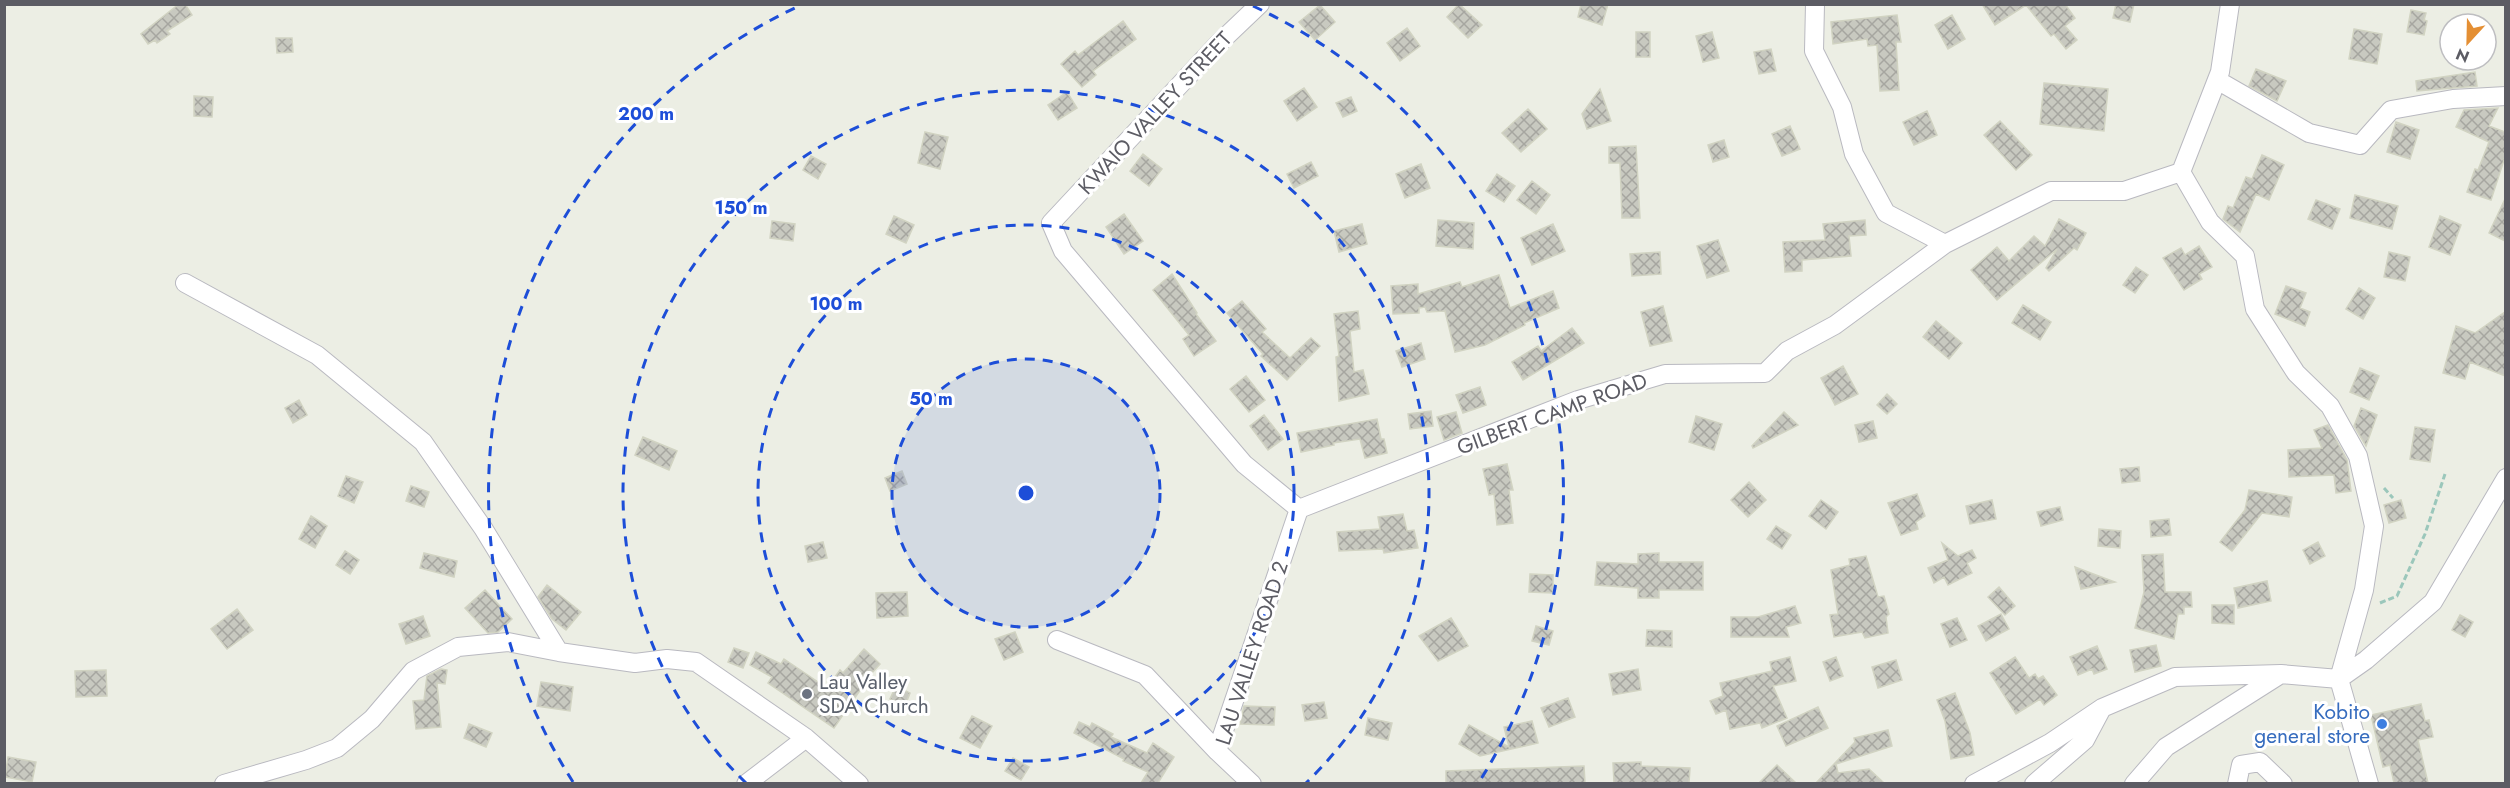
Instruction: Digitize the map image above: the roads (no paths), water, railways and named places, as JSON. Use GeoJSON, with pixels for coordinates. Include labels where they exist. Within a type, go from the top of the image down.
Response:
{"type":"FeatureCollection","features":[{"type":"Feature","properties":{"kind":"street","name":"KWAIO VALLEY STREET"},"geometry":{"type":"LineString","coordinates":[[1260,4],[1217,45],[1051,223],[1063,251],[1244,464],[1299,509]]}},
{"type":"Feature","properties":{"kind":"street"},"geometry":{"type":"LineString","coordinates":[[1815,4],[1814,51],[1842,106],[1854,154],[1886,213],[1945,244]]}},
{"type":"Feature","properties":{"kind":"street"},"geometry":{"type":"LineString","coordinates":[[2230,4],[2220,72],[2181,172],[2210,222],[2245,256],[2255,309],[2296,373],[2330,406],[2358,456],[2374,526],[2364,590],[2339,679],[2369,783]]}},
{"type":"Feature","properties":{"kind":"street"},"geometry":{"type":"LineString","coordinates":[[2217,80],[2308,133],[2360,145],[2391,110],[2454,99],[2505,96]]}},
{"type":"Feature","properties":{"kind":"street","name":"GILBERT CAMP ROAD"},"geometry":{"type":"LineString","coordinates":[[1299,509],[1578,400],[1665,374],[1765,373],[1786,351],[1835,325],[1945,244],[2051,191],[2124,191],[2181,172]]}},
{"type":"Feature","properties":{"kind":"street"},"geometry":{"type":"LineString","coordinates":[[185,283],[316,355],[423,442],[483,528],[559,652]]}},
{"type":"Feature","properties":{"kind":"street"},"geometry":{"type":"LineString","coordinates":[[1974,783],[2050,743],[2102,708],[2175,677],[2282,674],[2339,679],[2366,660],[2433,602],[2505,478]]}},
{"type":"Feature","properties":{"kind":"street","name":"LAU VALLEY ROAD 2"},"geometry":{"type":"LineString","coordinates":[[1252,783],[1216,751],[1299,509]]}},
{"type":"Feature","properties":{"kind":"street"},"geometry":{"type":"LineString","coordinates":[[1057,640],[1145,675],[1216,751]]}},
{"type":"Feature","properties":{"kind":"street"},"geometry":{"type":"LineString","coordinates":[[224,783],[306,760],[337,748],[372,718],[413,671],[458,647],[508,642],[635,663],[667,659],[696,662],[806,738],[859,783]]}},
{"type":"Feature","properties":{"kind":"street"},"geometry":{"type":"LineString","coordinates":[[2134,783],[2166,747],[2282,674]]}},
{"type":"Feature","properties":{"kind":"street"},"geometry":{"type":"LineString","coordinates":[[2034,783],[2050,772],[2085,740],[2102,708]]}},
{"type":"Feature","properties":{"kind":"street"},"geometry":{"type":"LineString","coordinates":[[746,783],[806,738]]}},
{"type":"Feature","properties":{"kind":"street"},"geometry":{"type":"LineString","coordinates":[[2237,783],[2241,765],[2260,762],[2283,783]]}},
{"type":"Feature","properties":{"kind":"place","name":"Lau Valley SDA Church"},"geometry":{"type":"Point","coordinates":[807,694]}},
{"type":"Feature","properties":{"kind":"place","name":"Kobito general store"},"geometry":{"type":"Point","coordinates":[2382,724]}}]}
